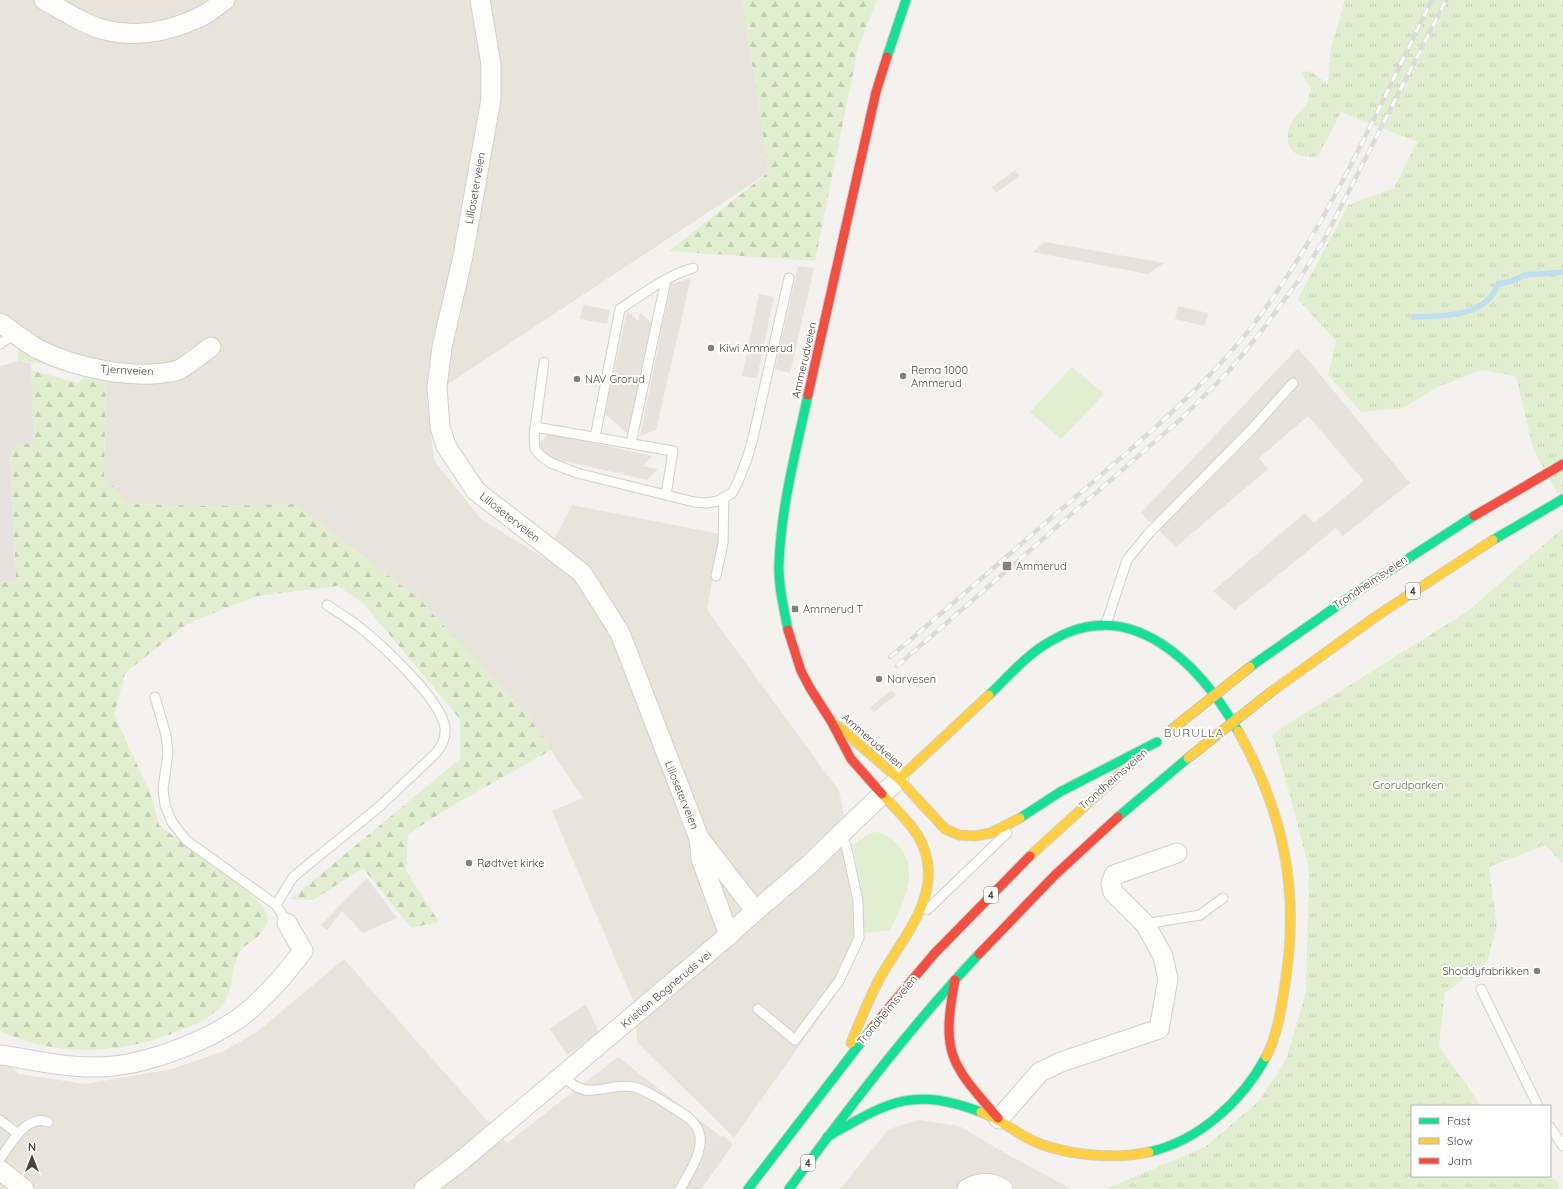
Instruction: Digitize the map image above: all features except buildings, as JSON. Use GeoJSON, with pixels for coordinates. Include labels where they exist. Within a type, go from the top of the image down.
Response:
{"type":"FeatureCollection","features":[{"type":"Feature","properties":{"kind":"main road","name":"Ammerudveien"},"geometry":{"type":"LineString","coordinates":[[842,1065],[880,978],[898,946],[914,923],[928,886],[929,871],[924,847],[917,836],[851,759],[831,721],[801,671],[788,630],[780,586],[779,564],[781,537],[789,483],[876,92],[891,39],[906,0]]}},
{"type":"Feature","properties":{"kind":"main road","name":"Trondheimsveien"},"geometry":{"type":"LineString","coordinates":[[748,1189],[842,1065],[908,983],[970,916],[1072,815],[1171,730],[1250,667],[1386,570],[1563,464]]}},
{"type":"Feature","properties":{"kind":"main road","name":"4"},"geometry":{"type":"LineString","coordinates":[[789,1189],[874,1075],[956,978],[1064,866],[1188,758],[1271,692],[1406,596],[1505,532],[1562,499]]}},
{"type":"Feature","properties":{"kind":"main road"},"geometry":{"type":"LineString","coordinates":[[827,1137],[879,1110],[909,1099],[933,1098],[999,1119],[1034,1141],[1087,1155],[1124,1157],[1160,1150],[1186,1139],[1209,1122],[1234,1101],[1255,1076],[1273,1042],[1283,1002],[1291,943],[1290,896],[1282,842],[1269,799],[1249,752],[1221,703],[1183,661],[1159,641],[1134,629],[1106,624],[1060,636],[1032,653],[936,747],[899,779]]}},
{"type":"Feature","properties":{"kind":"main road","name":"Ammerudveien"},"geometry":{"type":"LineString","coordinates":[[831,721],[873,755],[899,779],[945,829],[959,835],[975,836],[991,833],[1020,818],[1060,792],[1157,742]]}},
{"type":"Feature","properties":{"kind":"main road"},"geometry":{"type":"LineString","coordinates":[[956,978],[947,1023],[949,1048],[954,1065],[961,1076],[999,1119]]}},
{"type":"Feature","properties":{"kind":"street"},"geometry":{"type":"LineString","coordinates":[[44,0],[104,30],[145,34],[167,29],[201,17],[226,0]]}},
{"type":"Feature","properties":{"kind":"street","name":"Lilloseterveien"},"geometry":{"type":"LineString","coordinates":[[480,0],[491,64],[491,99],[463,256],[442,347],[436,387],[440,427],[446,446],[476,491],[582,573],[620,633],[699,838],[701,859],[729,935]]}},
{"type":"Feature","properties":{"kind":"street","name":"Tjernveien"},"geometry":{"type":"LineString","coordinates":[[5,333],[38,349],[79,365],[107,372],[142,373],[176,371],[211,347]]}},
{"type":"Feature","properties":{"kind":"street","name":"Kristian Bogneruds vei"},"geometry":{"type":"LineString","coordinates":[[424,1189],[461,1161],[729,935],[755,910],[812,862],[839,834],[899,779]]}},
{"type":"Feature","properties":{"kind":"street","name":"Lilloseterveien"},"geometry":{"type":"LineString","coordinates":[[699,838],[755,910]]}},
{"type":"Feature","properties":{"kind":"street"},"geometry":{"type":"LineString","coordinates":[[999,1119],[1040,1072],[1062,1062],[1159,1029],[1168,979],[1163,956],[1144,924],[1113,892],[1111,884],[1114,875],[1177,853]]}},
{"type":"Feature","properties":{"kind":"street"},"geometry":{"type":"LineString","coordinates":[[0,1055],[72,1066],[114,1067],[159,1056],[217,1034],[236,1022],[269,993],[303,951],[287,923]]}},
{"type":"Feature","properties":{"kind":"street"},"geometry":{"type":"LineString","coordinates":[[0,1170],[24,1189]]}},
{"type":"Feature","properties":{"kind":"street"},"geometry":{"type":"LineString","coordinates":[[967,1189],[981,1184],[990,1183],[1003,1189]]}},
{"type":"Feature","properties":{"kind":"lane"},"geometry":{"type":"LineString","coordinates":[[595,437],[620,309],[681,271],[693,268]]}},
{"type":"Feature","properties":{"kind":"lane"},"geometry":{"type":"LineString","coordinates":[[544,362],[535,427],[535,448],[541,456],[551,463],[577,473],[666,494],[707,503],[724,499],[732,493],[747,459],[789,278]]}},
{"type":"Feature","properties":{"kind":"lane"},"geometry":{"type":"LineString","coordinates":[[631,443],[666,280]]}},
{"type":"Feature","properties":{"kind":"lane"},"geometry":{"type":"LineString","coordinates":[[1106,624],[1127,560],[1149,533],[1250,431],[1293,383]]}},
{"type":"Feature","properties":{"kind":"lane"},"geometry":{"type":"LineString","coordinates":[[535,427],[673,451],[666,494]]}},
{"type":"Feature","properties":{"kind":"lane"},"geometry":{"type":"LineString","coordinates":[[716,576],[723,543],[724,499]]}},
{"type":"Feature","properties":{"kind":"lane"},"geometry":{"type":"LineString","coordinates":[[276,905],[293,877],[380,806],[436,753],[443,742],[445,735],[442,717],[437,706],[420,686],[385,650],[358,626],[327,605]]}},
{"type":"Feature","properties":{"kind":"lane"},"geometry":{"type":"LineString","coordinates":[[155,697],[166,735],[168,753],[163,789],[165,805],[172,822],[186,840],[276,905],[287,923]]}},
{"type":"Feature","properties":{"kind":"lane"},"geometry":{"type":"LineString","coordinates":[[914,923],[995,846],[1020,818]]}},
{"type":"Feature","properties":{"kind":"lane"},"geometry":{"type":"LineString","coordinates":[[758,1009],[795,1040],[839,981],[859,938],[858,901],[846,845],[839,834]]}},
{"type":"Feature","properties":{"kind":"lane"},"geometry":{"type":"LineString","coordinates":[[1144,924],[1200,915],[1223,898]]}},
{"type":"Feature","properties":{"kind":"lane"},"geometry":{"type":"LineString","coordinates":[[1481,990],[1538,1105]]}},
{"type":"Feature","properties":{"kind":"lane"},"geometry":{"type":"LineString","coordinates":[[563,1075],[571,1086],[588,1090],[624,1087],[644,1090],[692,1121],[699,1133],[699,1149],[694,1165],[680,1189]]}},
{"type":"Feature","properties":{"kind":"lane"},"geometry":{"type":"LineString","coordinates":[[0,1120],[18,1134]]}},
{"type":"Feature","properties":{"kind":"lane"},"geometry":{"type":"LineString","coordinates":[[0,1159],[18,1134],[34,1122],[40,1120],[48,1122]]}},
{"type":"Feature","properties":{"kind":"lane"},"geometry":{"type":"LineString","coordinates":[[1551,1128],[1563,1146]]}},
{"type":"Feature","properties":{"kind":"shaded area"},"geometry":{"type":"Polygon","coordinates":[[[0,0],[742,0],[769,172],[427,398],[434,461],[482,520],[545,558],[572,505],[720,534],[707,610],[839,791],[866,925],[858,952],[839,990],[734,1138],[637,1042],[635,1005],[552,811],[583,798],[528,716],[419,599],[295,504],[212,506],[129,504],[104,476],[106,376],[49,364],[18,348],[0,326],[0,0]]]}},
{"type":"Feature","properties":{"kind":"shaded area"},"geometry":{"type":"Polygon","coordinates":[[[74,0],[178,0],[175,4],[153,10],[123,8],[92,9],[74,0]]]}},
{"type":"Feature","properties":{"kind":"shaded area"},"geometry":{"type":"Polygon","coordinates":[[[1015,170],[1020,176],[996,193],[992,187],[1015,170]]]}},
{"type":"Feature","properties":{"kind":"shaded area"},"geometry":{"type":"Polygon","coordinates":[[[1046,242],[1164,263],[1148,274],[1032,252],[1046,242]]]}},
{"type":"Feature","properties":{"kind":"shaded area"},"geometry":{"type":"Polygon","coordinates":[[[798,266],[814,268],[790,373],[775,369],[798,266]]]}},
{"type":"Feature","properties":{"kind":"shaded area"},"geometry":{"type":"Polygon","coordinates":[[[691,278],[656,430],[640,436],[671,284],[691,278]]]}},
{"type":"Feature","properties":{"kind":"shaded area"},"geometry":{"type":"Polygon","coordinates":[[[759,294],[774,297],[757,378],[742,376],[759,294]]]}},
{"type":"Feature","properties":{"kind":"shaded area"},"geometry":{"type":"Polygon","coordinates":[[[583,305],[610,310],[607,324],[580,319],[583,305]]]}},
{"type":"Feature","properties":{"kind":"shaded area"},"geometry":{"type":"Polygon","coordinates":[[[1178,306],[1208,313],[1205,326],[1175,319],[1178,306]]]}},
{"type":"Feature","properties":{"kind":"shaded area"},"geometry":{"type":"Polygon","coordinates":[[[627,311],[638,321],[640,313],[652,323],[629,435],[605,414],[627,311]]]}},
{"type":"Feature","properties":{"kind":"shaded area"},"geometry":{"type":"Polygon","coordinates":[[[1298,348],[1410,483],[1343,536],[1336,528],[1235,610],[1213,591],[1305,513],[1314,523],[1364,481],[1308,416],[1259,458],[1268,469],[1176,547],[1141,513],[1298,348]]]}},
{"type":"Feature","properties":{"kind":"shaded area"},"geometry":{"type":"Polygon","coordinates":[[[18,361],[31,363],[34,442],[17,446],[10,455],[16,581],[0,583],[0,366],[18,361]]]}},
{"type":"Feature","properties":{"kind":"shaded area"},"geometry":{"type":"Polygon","coordinates":[[[549,433],[652,456],[643,466],[658,469],[647,480],[530,453],[549,433]]]}},
{"type":"Feature","properties":{"kind":"shaded area"},"geometry":{"type":"Polygon","coordinates":[[[891,690],[896,695],[874,712],[870,708],[891,690]]]}},
{"type":"Feature","properties":{"kind":"shaded area"},"geometry":{"type":"Polygon","coordinates":[[[367,878],[397,918],[363,933],[342,911],[327,930],[321,925],[367,878]]]}},
{"type":"Feature","properties":{"kind":"shaded area"},"geometry":{"type":"Polygon","coordinates":[[[344,959],[507,1143],[618,1057],[732,1145],[701,1189],[0,1189],[0,1053],[18,1074],[86,1084],[172,1069],[224,1051],[257,1032],[344,959]]]}},
{"type":"Feature","properties":{"kind":"shaded area"},"geometry":{"type":"Polygon","coordinates":[[[586,1004],[599,1032],[567,1055],[550,1029],[586,1004]]]}},
{"type":"Feature","properties":{"kind":"shaded area"},"geometry":{"type":"Polygon","coordinates":[[[919,1120],[959,1126],[1012,1157],[1072,1189],[840,1189],[889,1129],[919,1120]]]}},
{"type":"Feature","properties":{"kind":"shaded area"},"geometry":{"type":"Polygon","coordinates":[[[723,1136],[733,1144],[701,1189],[685,1189],[723,1136]]]}},
{"type":"Feature","properties":{"kind":"green space"},"geometry":{"type":"Polygon","coordinates":[[[742,0],[877,0],[858,48],[815,261],[669,251],[769,172],[742,0]]]}},
{"type":"Feature","properties":{"kind":"green space"},"geometry":{"type":"Polygon","coordinates":[[[1345,0],[1563,0],[1563,503],[1533,449],[1516,376],[1482,370],[1437,387],[1404,408],[1361,412],[1328,375],[1336,341],[1298,299],[1348,205],[1394,188],[1417,142],[1341,112],[1318,156],[1310,157],[1296,154],[1289,145],[1288,131],[1291,123],[1307,103],[1311,88],[1301,73],[1310,71],[1328,84],[1331,48],[1345,0]]]}},
{"type":"Feature","properties":{"kind":"green space"},"geometry":{"type":"Polygon","coordinates":[[[18,348],[49,364],[18,361],[18,348]]]}},
{"type":"Feature","properties":{"kind":"green space"},"geometry":{"type":"Polygon","coordinates":[[[1072,367],[1104,394],[1061,439],[1030,412],[1072,367]]]}},
{"type":"Feature","properties":{"kind":"green space"},"geometry":{"type":"Polygon","coordinates":[[[31,370],[78,383],[89,373],[106,376],[104,476],[129,504],[212,506],[295,504],[419,599],[528,716],[551,750],[457,803],[408,834],[406,871],[439,922],[411,928],[363,868],[313,900],[291,899],[461,758],[460,719],[363,603],[338,586],[257,596],[188,623],[125,673],[114,715],[150,792],[159,825],[251,894],[265,910],[267,916],[266,926],[262,932],[241,950],[237,957],[228,996],[224,1003],[207,1018],[171,1034],[129,1046],[107,1049],[64,1049],[42,1045],[0,1031],[0,583],[16,581],[10,455],[17,446],[34,442],[31,370]]]}},
{"type":"Feature","properties":{"kind":"green space","name":"Grorudparken"},"geometry":{"type":"Polygon","coordinates":[[[1563,528],[1563,864],[1545,845],[1489,867],[1497,927],[1487,962],[1445,993],[1439,1046],[1480,1105],[1411,1105],[1411,1177],[1549,1177],[1559,1182],[1558,1189],[1106,1189],[1205,1147],[1259,1101],[1286,1060],[1306,992],[1309,868],[1272,734],[1468,611],[1563,528]]]}},
{"type":"Feature","properties":{"kind":"green space"},"geometry":{"type":"Polygon","coordinates":[[[877,831],[894,841],[904,853],[908,864],[908,886],[905,897],[890,930],[865,933],[863,905],[853,845],[864,837],[877,831]]]}},
{"type":"Feature","properties":{"kind":"waterway"},"geometry":{"type":"LineString","coordinates":[[1413,317],[1462,313],[1484,303],[1492,295],[1498,284],[1512,281],[1525,275],[1563,272]]}},
{"type":"Feature","properties":{"kind":"railway"},"geometry":{"type":"LineString","coordinates":[[890,657],[1174,411],[1222,362],[1244,336],[1290,273],[1334,197],[1432,0]]}},
{"type":"Feature","properties":{"kind":"railway"},"geometry":{"type":"LineString","coordinates":[[897,666],[1182,418],[1228,372],[1261,332],[1298,281],[1324,240],[1446,0]]}},
{"type":"Feature","properties":{"kind":"traffic: fast"},"geometry":{"type":"LineString","coordinates":[[887,57],[906,0]]}},
{"type":"Feature","properties":{"kind":"traffic: fast"},"geometry":{"type":"LineString","coordinates":[[788,630],[779,580],[780,543],[786,500],[808,395]]}},
{"type":"Feature","properties":{"kind":"traffic: fast"},"geometry":{"type":"LineString","coordinates":[[1493,540],[1563,499]]}},
{"type":"Feature","properties":{"kind":"traffic: fast"},"geometry":{"type":"LineString","coordinates":[[1250,667],[1364,587],[1474,516]]}},
{"type":"Feature","properties":{"kind":"traffic: fast"},"geometry":{"type":"LineString","coordinates":[[989,695],[1026,659],[1042,646],[1081,628],[1109,626],[1136,631],[1161,643],[1183,661],[1204,682],[1238,731]]}},
{"type":"Feature","properties":{"kind":"traffic: fast"},"geometry":{"type":"LineString","coordinates":[[1020,818],[1060,792],[1157,742]]}},
{"type":"Feature","properties":{"kind":"traffic: fast"},"geometry":{"type":"LineString","coordinates":[[1118,817],[1188,758]]}},
{"type":"Feature","properties":{"kind":"traffic: fast"},"geometry":{"type":"LineString","coordinates":[[789,1189],[857,1098],[904,1039],[979,954]]}},
{"type":"Feature","properties":{"kind":"traffic: fast"},"geometry":{"type":"LineString","coordinates":[[748,1189],[872,1028]]}},
{"type":"Feature","properties":{"kind":"traffic: fast"},"geometry":{"type":"LineString","coordinates":[[1149,1152],[1167,1147],[1185,1139],[1202,1129],[1217,1117],[1245,1089],[1266,1057]]}},
{"type":"Feature","properties":{"kind":"traffic: fast"},"geometry":{"type":"LineString","coordinates":[[827,1137],[884,1107],[917,1099],[936,1100],[957,1104],[981,1112]]}},
{"type":"Feature","properties":{"kind":"traffic: slow"},"geometry":{"type":"LineString","coordinates":[[1271,692],[1378,615],[1493,540]]}},
{"type":"Feature","properties":{"kind":"traffic: slow"},"geometry":{"type":"LineString","coordinates":[[1171,730],[1250,667]]}},
{"type":"Feature","properties":{"kind":"traffic: slow"},"geometry":{"type":"LineString","coordinates":[[1188,758],[1271,692]]}},
{"type":"Feature","properties":{"kind":"traffic: slow"},"geometry":{"type":"LineString","coordinates":[[989,695],[899,779],[945,829],[959,835],[975,836],[991,833],[1020,818]]}},
{"type":"Feature","properties":{"kind":"traffic: slow"},"geometry":{"type":"LineString","coordinates":[[838,726],[899,779]]}},
{"type":"Feature","properties":{"kind":"traffic: slow"},"geometry":{"type":"LineString","coordinates":[[1238,731],[1267,792],[1277,823],[1289,885],[1289,950],[1285,984],[1276,1030],[1266,1057]]}},
{"type":"Feature","properties":{"kind":"traffic: slow"},"geometry":{"type":"LineString","coordinates":[[1030,856],[1132,763]]}},
{"type":"Feature","properties":{"kind":"traffic: slow"},"geometry":{"type":"LineString","coordinates":[[851,1043],[881,976],[918,915],[928,882],[928,864],[920,839],[905,818],[882,794]]}},
{"type":"Feature","properties":{"kind":"traffic: slow"},"geometry":{"type":"LineString","coordinates":[[981,1112],[1000,1121],[1029,1139],[1056,1149],[1104,1156],[1120,1156],[1149,1152]]}},
{"type":"Feature","properties":{"kind":"traffic: jam"},"geometry":{"type":"LineString","coordinates":[[808,395],[876,92],[887,57]]}},
{"type":"Feature","properties":{"kind":"traffic: jam"},"geometry":{"type":"LineString","coordinates":[[1474,516],[1563,464]]}},
{"type":"Feature","properties":{"kind":"traffic: jam"},"geometry":{"type":"LineString","coordinates":[[788,630],[801,671],[810,688],[831,721],[851,759],[882,794]]}},
{"type":"Feature","properties":{"kind":"traffic: jam"},"geometry":{"type":"LineString","coordinates":[[979,954],[1055,875],[1118,817]]}},
{"type":"Feature","properties":{"kind":"traffic: jam"},"geometry":{"type":"LineString","coordinates":[[872,1028],[934,954],[1030,856]]}},
{"type":"Feature","properties":{"kind":"traffic: jam"},"geometry":{"type":"LineString","coordinates":[[955,980],[949,1025],[953,1056],[969,1084],[998,1118]]}},
{"type":"Feature","properties":{"kind":"place","name":"Kiwi Ammerud"},"geometry":{"type":"Point","coordinates":[711,348]}},
{"type":"Feature","properties":{"kind":"place","name":"Rema 1000 Ammerud"},"geometry":{"type":"Point","coordinates":[903,376]}},
{"type":"Feature","properties":{"kind":"place","name":"NAV Grorud"},"geometry":{"type":"Point","coordinates":[577,379]}},
{"type":"Feature","properties":{"kind":"place","name":"Ammerud"},"geometry":{"type":"Point","coordinates":[1007,566]}},
{"type":"Feature","properties":{"kind":"place","name":"Ammerud T"},"geometry":{"type":"Point","coordinates":[795,609]}},
{"type":"Feature","properties":{"kind":"place","name":"Narvesen"},"geometry":{"type":"Point","coordinates":[879,679]}},
{"type":"Feature","properties":{"kind":"place","name":"Rødtvet kirke"},"geometry":{"type":"Point","coordinates":[469,863]}},
{"type":"Feature","properties":{"kind":"place","name":"Shoddyfabrikken"},"geometry":{"type":"Point","coordinates":[1537,971]}},
{"type":"Feature","properties":{"kind":"district","name":"BURULLA"},"geometry":{"type":"Point","coordinates":[1194,733]}}]}
